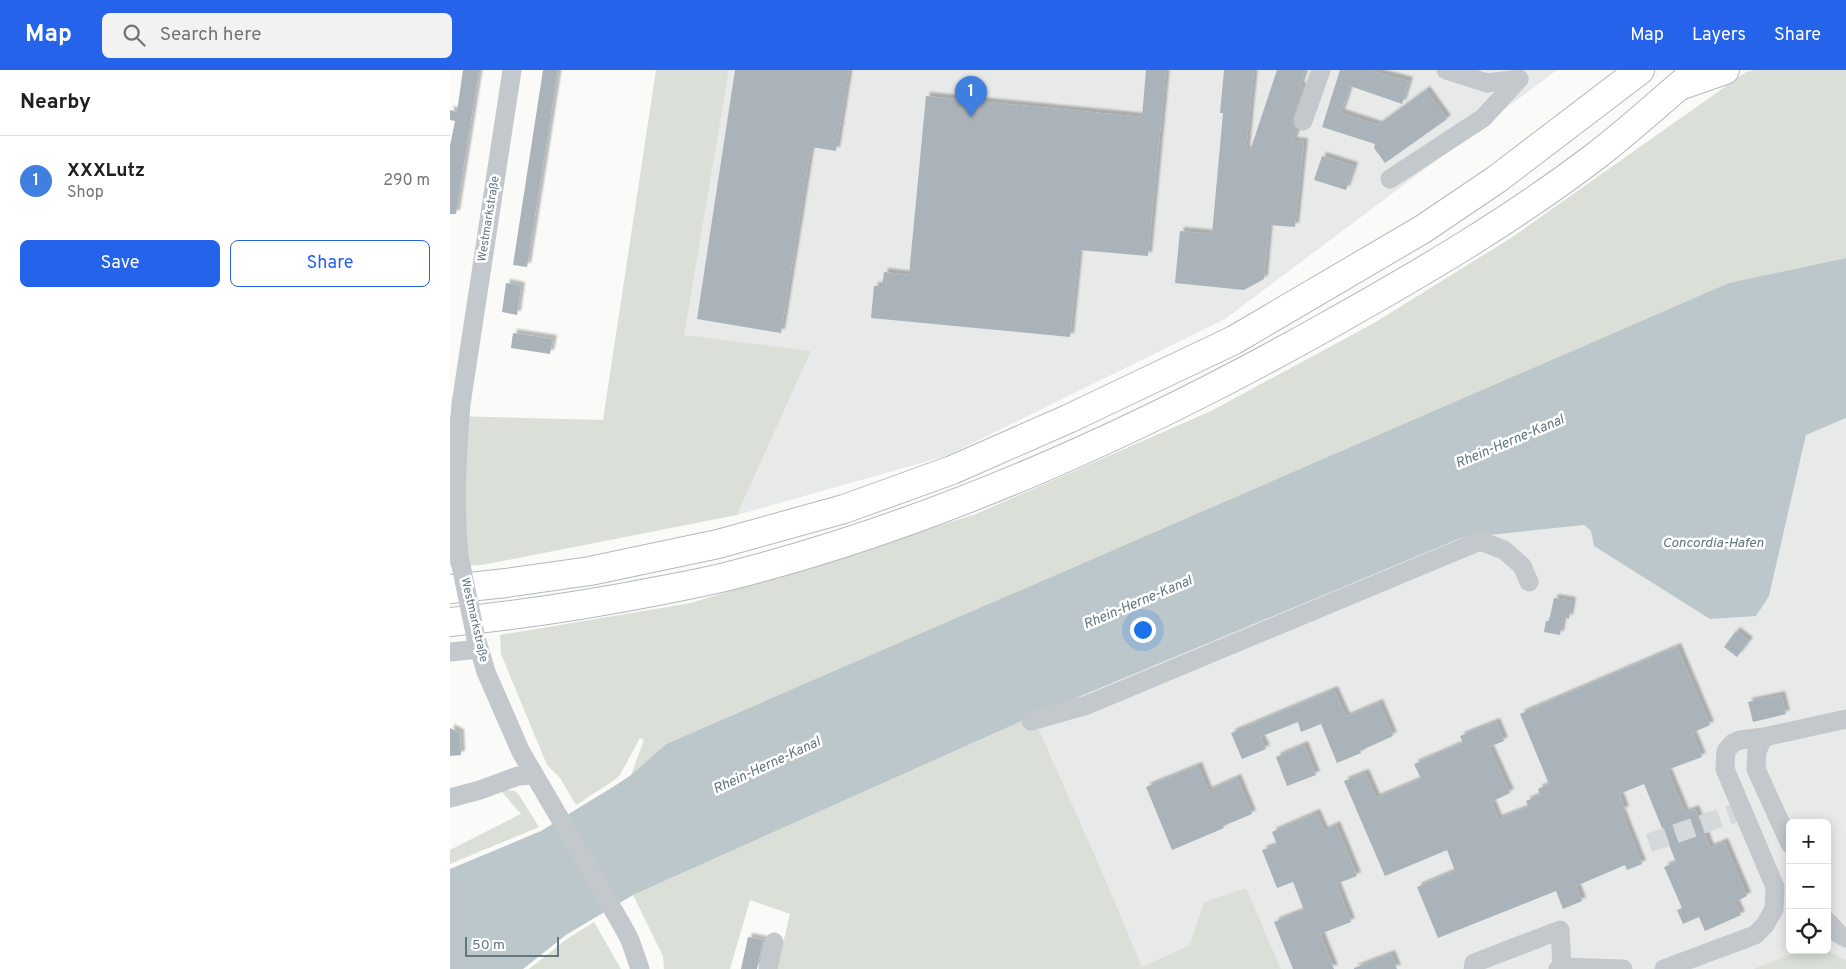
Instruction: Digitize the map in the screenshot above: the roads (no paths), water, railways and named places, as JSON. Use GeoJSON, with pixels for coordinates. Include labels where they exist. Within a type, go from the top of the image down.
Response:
{"type":"FeatureCollection","features":[{"type":"Feature","properties":{"kind":"highway"},"geometry":{"type":"LineString","coordinates":[[450,589],[590,571],[718,544],[844,509],[952,470],[1068,420],[1234,340],[1423,229],[1497,179],[1640,70]]}},
{"type":"Feature","properties":{"kind":"highway"},"geometry":{"type":"LineString","coordinates":[[450,622],[593,604],[723,578],[852,541],[964,501],[1076,453],[1259,364],[1386,293],[1486,232],[1596,155],[1688,78],[1725,70]]}},
{"type":"Feature","properties":{"kind":"street","name":"Westmarkstraße"},"geometry":{"type":"LineString","coordinates":[[512,70],[455,413],[459,548],[478,644],[500,705],[533,775],[615,913],[635,965]]}},
{"type":"Feature","properties":{"kind":"street"},"geometry":{"type":"LineString","coordinates":[[1303,121],[1321,70]]}},
{"type":"Feature","properties":{"kind":"street"},"geometry":{"type":"LineString","coordinates":[[1390,179],[1483,118],[1519,79],[1487,83],[1446,70]]}},
{"type":"Feature","properties":{"kind":"street"},"geometry":{"type":"LineString","coordinates":[[1031,721],[1086,705],[1480,541],[1504,550],[1522,566],[1529,582]]}},
{"type":"Feature","properties":{"kind":"street"},"geometry":{"type":"LineString","coordinates":[[450,652],[478,644]]}},
{"type":"Feature","properties":{"kind":"street"},"geometry":{"type":"LineString","coordinates":[[1664,969],[1755,935],[1765,925],[1774,909],[1775,887],[1725,769],[1726,751],[1733,743],[1740,740],[1764,737],[1846,719]]}},
{"type":"Feature","properties":{"kind":"street"},"geometry":{"type":"LineString","coordinates":[[1764,737],[1757,751],[1756,769],[1786,835]]}},
{"type":"Feature","properties":{"kind":"street"},"geometry":{"type":"LineString","coordinates":[[450,798],[480,790],[518,776],[533,775]]}},
{"type":"Feature","properties":{"kind":"street"},"geometry":{"type":"LineString","coordinates":[[1473,969],[1474,963],[1560,930],[1560,968],[1623,969]]}},
{"type":"Feature","properties":{"kind":"street"},"geometry":{"type":"LineString","coordinates":[[768,969],[774,942]]}},
{"type":"Feature","properties":{"kind":"water"},"geometry":{"type":"Polygon","coordinates":[[[1846,258],[1846,418],[1806,435],[1769,596],[1756,616],[1710,619],[1594,546],[1591,531],[1584,525],[1461,538],[1033,716],[633,895],[566,935],[523,969],[450,969],[450,869],[541,831],[631,775],[666,744],[1729,283],[1846,258]]]}},
{"type":"Feature","properties":{"kind":"tunnel"},"geometry":{"type":"LineString","coordinates":[[1649,843],[1743,810]]}},
{"type":"Feature","properties":{"kind":"place","name":"XXXLutz"},"geometry":{"type":"Point","coordinates":[971,117]}},
{"type":"Feature","properties":{"kind":"water label","name":"Rhein-Herne-Kanal"},"geometry":{"type":"Point","coordinates":[1510,442]}},
{"type":"Feature","properties":{"kind":"water label","name":"Concordia-Hafen"},"geometry":{"type":"Point","coordinates":[1713,543]}},
{"type":"Feature","properties":{"kind":"water label","name":"Rhein-Herne-Kanal"},"geometry":{"type":"Point","coordinates":[1138,603]}},
{"type":"Feature","properties":{"kind":"water label","name":"Rhein-Herne-Kanal"},"geometry":{"type":"Point","coordinates":[767,766]}}]}
